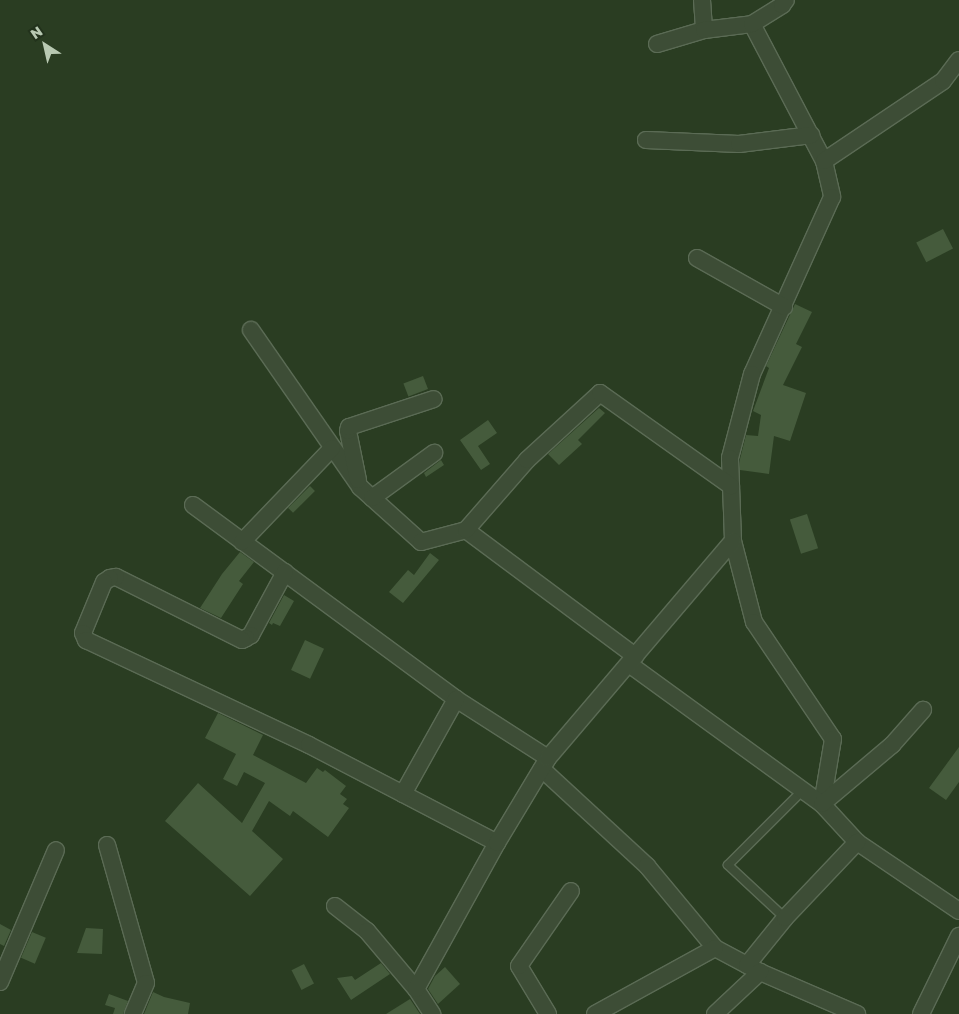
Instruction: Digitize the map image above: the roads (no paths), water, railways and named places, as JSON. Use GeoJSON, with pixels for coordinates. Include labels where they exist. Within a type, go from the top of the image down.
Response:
{"type":"FeatureCollection","features":[{"type":"Feature","properties":{"kind":"street"},"geometry":{"type":"LineString","coordinates":[[702,0],[704,30]]}},
{"type":"Feature","properties":{"kind":"street"},"geometry":{"type":"LineString","coordinates":[[657,44],[704,30],[752,24],[782,6],[786,0]]}},
{"type":"Feature","properties":{"kind":"street"},"geometry":{"type":"LineString","coordinates":[[752,24],[824,161],[832,198],[752,374],[730,458],[733,541],[754,622],[833,739],[822,804]]}},
{"type":"Feature","properties":{"kind":"street"},"geometry":{"type":"LineString","coordinates":[[824,161],[942,82],[959,60]]}},
{"type":"Feature","properties":{"kind":"street"},"geometry":{"type":"LineString","coordinates":[[646,140],[739,144],[811,135]]}},
{"type":"Feature","properties":{"kind":"street"},"geometry":{"type":"LineString","coordinates":[[697,258],[784,307]]}},
{"type":"Feature","properties":{"kind":"street"},"geometry":{"type":"LineString","coordinates":[[251,330],[360,487],[421,542],[466,530],[527,460],[600,393],[731,486]]}},
{"type":"Feature","properties":{"kind":"street"},"geometry":{"type":"LineString","coordinates":[[360,487],[348,431],[349,427],[434,399]]}},
{"type":"Feature","properties":{"kind":"street"},"geometry":{"type":"LineString","coordinates":[[242,542],[332,448]]}},
{"type":"Feature","properties":{"kind":"street"},"geometry":{"type":"LineString","coordinates":[[372,498],[434,453]]}},
{"type":"Feature","properties":{"kind":"street"},"geometry":{"type":"LineString","coordinates":[[193,505],[545,763],[647,866],[715,948],[826,1008],[857,1014]]}},
{"type":"Feature","properties":{"kind":"street"},"geometry":{"type":"LineString","coordinates":[[466,530],[632,660],[822,804],[856,842],[959,911]]}},
{"type":"Feature","properties":{"kind":"street"},"geometry":{"type":"LineString","coordinates":[[416,989],[497,843],[545,763],[733,541]]}},
{"type":"Feature","properties":{"kind":"street"},"geometry":{"type":"LineString","coordinates":[[285,572],[251,635],[242,640],[116,577],[104,582],[83,633],[86,640],[309,745],[497,843]]}},
{"type":"Feature","properties":{"kind":"street"},"geometry":{"type":"LineString","coordinates":[[404,794],[456,699]]}},
{"type":"Feature","properties":{"kind":"street"},"geometry":{"type":"LineString","coordinates":[[822,804],[892,745],[923,710]]}},
{"type":"Feature","properties":{"kind":"street"},"geometry":{"type":"LineString","coordinates":[[715,1014],[753,968],[785,918],[856,842]]}},
{"type":"Feature","properties":{"kind":"street"},"geometry":{"type":"LineString","coordinates":[[106,845],[146,983],[133,1014]]}},
{"type":"Feature","properties":{"kind":"street"},"geometry":{"type":"LineString","coordinates":[[0,982],[56,850]]}},
{"type":"Feature","properties":{"kind":"street"},"geometry":{"type":"LineString","coordinates":[[548,1014],[519,966],[571,891]]}},
{"type":"Feature","properties":{"kind":"street"},"geometry":{"type":"LineString","coordinates":[[335,906],[366,931],[416,989],[432,1014]]}},
{"type":"Feature","properties":{"kind":"street"},"geometry":{"type":"LineString","coordinates":[[921,1014],[959,936]]}},
{"type":"Feature","properties":{"kind":"street"},"geometry":{"type":"LineString","coordinates":[[595,1014],[715,948]]}},
{"type":"Feature","properties":{"kind":"lane"},"geometry":{"type":"LineString","coordinates":[[785,918],[728,865],[803,790]]}}]}
